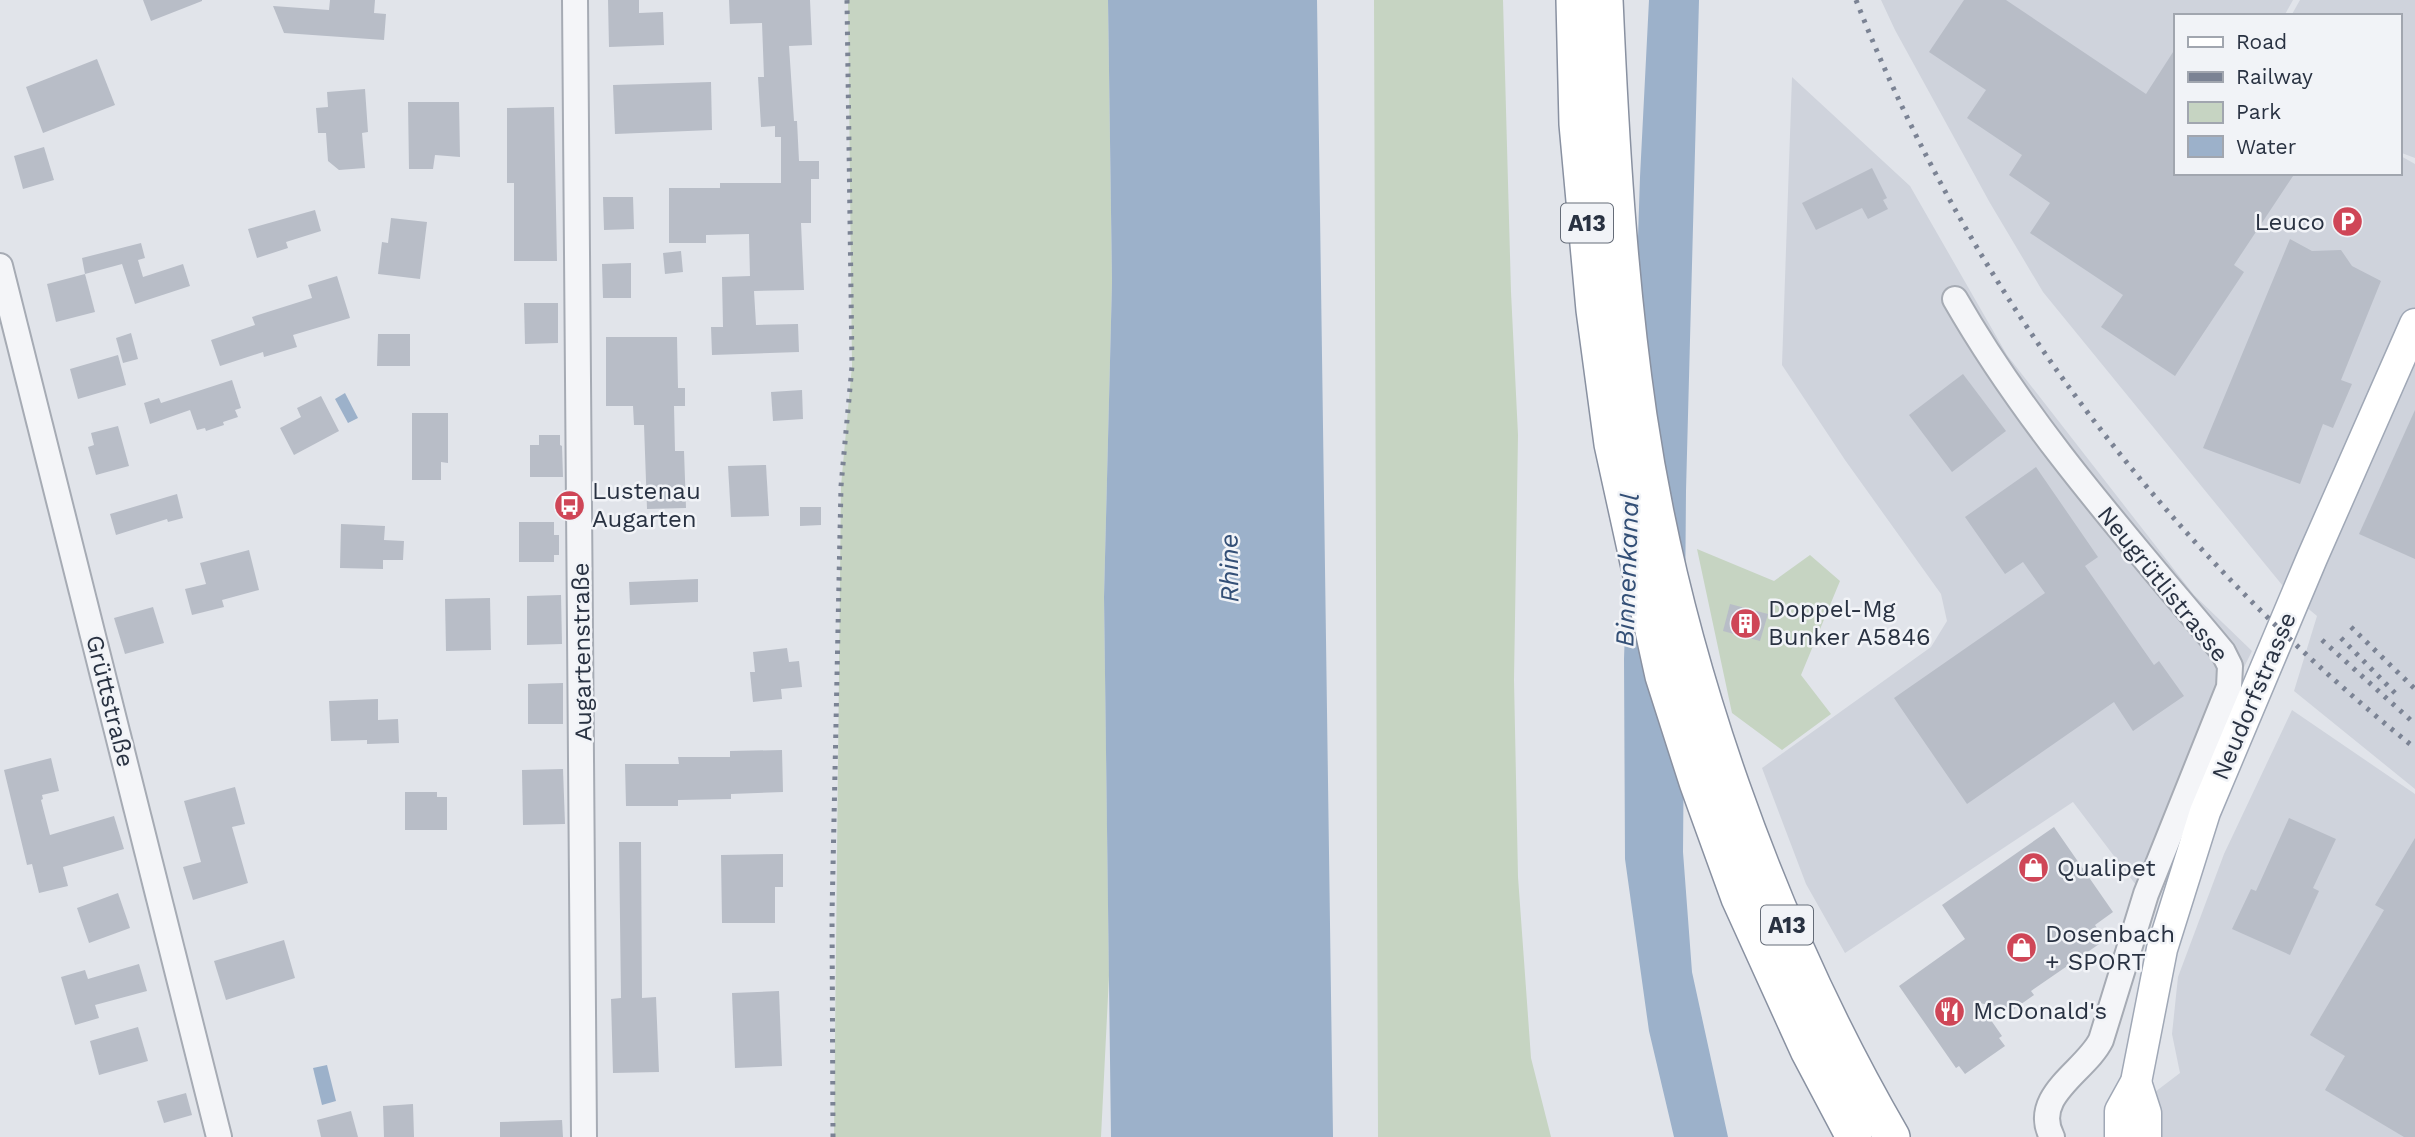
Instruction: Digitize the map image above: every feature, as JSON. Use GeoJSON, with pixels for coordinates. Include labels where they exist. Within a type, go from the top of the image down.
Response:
{"type":"FeatureCollection","features":[{"type":"Feature","properties":{"kind":"highway","name":"A13"},"geometry":{"type":"LineString","coordinates":[[1574,0],[1577,124],[1594,310],[1612,444],[1663,676],[1714,833],[1739,898],[1808,1050],[1854,1137]]}},
{"type":"Feature","properties":{"kind":"highway","name":"A13"},"geometry":{"type":"LineString","coordinates":[[1605,0],[1617,208],[1639,416],[1659,522],[1680,610],[1705,702],[1740,806],[1784,918],[1832,1024],[1892,1137]]}},
{"type":"Feature","properties":{"kind":"main road","name":"Neudorfstrasse"},"geometry":{"type":"LineString","coordinates":[[2120,1137],[2120,1111],[2136,1082],[2162,949],[2206,812],[2312,558],[2415,324]]}},
{"type":"Feature","properties":{"kind":"main road","name":"Neudorfstrasse"},"geometry":{"type":"LineString","coordinates":[[2136,1082],[2146,1113],[2146,1137]]}},
{"type":"Feature","properties":{"kind":"street","name":"Augartenstraße"},"geometry":{"type":"LineString","coordinates":[[575,0],[584,1137]]}},
{"type":"Feature","properties":{"kind":"street","name":"Grüttstraße"},"geometry":{"type":"LineString","coordinates":[[0,265],[219,1137]]}},
{"type":"Feature","properties":{"kind":"street","name":"Neugrütlistrasse"},"geometry":{"type":"LineString","coordinates":[[1955,299],[1985,351],[2075,475],[2223,652],[2231,666],[2230,687],[2146,894],[2101,1040],[2088,1061],[2061,1085],[2049,1110],[2048,1126],[2052,1137]]}},
{"type":"Feature","properties":{"kind":"shaded area"},"geometry":{"type":"Polygon","coordinates":[[[1881,0],[2293,0],[2285,14],[2174,14],[2174,175],[2401,175],[2401,156],[2415,164],[2415,789],[2294,691],[2317,616],[2287,591],[2043,292],[1990,203],[1881,0]]]}},
{"type":"Feature","properties":{"kind":"shaded area"},"geometry":{"type":"Polygon","coordinates":[[[2300,0],[2415,0],[2415,158],[2401,153],[2401,14],[2292,14],[2300,0]]]}},
{"type":"Feature","properties":{"kind":"shaded area"},"geometry":{"type":"Polygon","coordinates":[[[1792,77],[1910,186],[2007,355],[2194,595],[2252,651],[2136,885],[2073,802],[1845,953],[1806,884],[1762,768],[1931,647],[1947,621],[1941,594],[1845,460],[1782,365],[1792,77]]]}},
{"type":"Feature","properties":{"kind":"shaded area"},"geometry":{"type":"Polygon","coordinates":[[[2292,710],[2415,794],[2415,1137],[2157,1137],[2155,1092],[2180,1073],[2172,1034],[2178,977],[2224,854],[2292,710]]]}},
{"type":"Feature","properties":{"kind":"green space"},"geometry":{"type":"Polygon","coordinates":[[[848,0],[1108,0],[1112,282],[1104,597],[1109,976],[1101,1137],[834,1137],[841,486],[852,366],[848,0]]]}},
{"type":"Feature","properties":{"kind":"green space"},"geometry":{"type":"Polygon","coordinates":[[[1374,0],[1503,0],[1518,435],[1514,680],[1518,877],[1531,1058],[1551,1137],[1378,1137],[1374,0]]]}},
{"type":"Feature","properties":{"kind":"green space"},"geometry":{"type":"Polygon","coordinates":[[[1697,549],[1774,581],[1810,555],[1840,581],[1801,675],[1831,714],[1782,750],[1732,713],[1697,549]]]}},
{"type":"Feature","properties":{"kind":"water","name":"Rhine"},"geometry":{"type":"Polygon","coordinates":[[[1108,0],[1317,0],[1333,1137],[1111,1137],[1104,597],[1112,282],[1108,0]]]}},
{"type":"Feature","properties":{"kind":"water","name":"Binnenkanal"},"geometry":{"type":"Polygon","coordinates":[[[1649,0],[1699,0],[1686,491],[1683,852],[1692,972],[1728,1137],[1674,1137],[1649,1031],[1625,859],[1624,659],[1640,177],[1649,0]]]}},
{"type":"Feature","properties":{"kind":"water"},"geometry":{"type":"Polygon","coordinates":[[[345,393],[358,418],[348,423],[335,399],[345,393]]]}},
{"type":"Feature","properties":{"kind":"water"},"geometry":{"type":"Polygon","coordinates":[[[327,1065],[336,1101],[322,1105],[313,1068],[327,1065]]]}},
{"type":"Feature","properties":{"kind":"building"},"geometry":{"type":"Polygon","coordinates":[[[143,0],[202,0],[202,1],[151,21],[143,0]]]}},
{"type":"Feature","properties":{"kind":"building"},"geometry":{"type":"Polygon","coordinates":[[[330,0],[375,0],[374,13],[386,14],[384,40],[284,33],[273,6],[329,10],[330,0]]]}},
{"type":"Feature","properties":{"kind":"building"},"geometry":{"type":"Polygon","coordinates":[[[608,0],[639,0],[639,13],[663,12],[664,45],[609,47],[608,0]]]}},
{"type":"Feature","properties":{"kind":"building"},"geometry":{"type":"Polygon","coordinates":[[[729,0],[810,0],[812,45],[789,46],[799,161],[819,161],[819,179],[811,179],[811,223],[801,223],[804,290],[754,291],[756,325],[798,324],[799,352],[712,355],[711,327],[723,327],[722,277],[750,276],[749,234],[706,235],[706,243],[669,243],[669,188],[720,188],[720,183],[781,183],[781,137],[775,137],[775,126],[761,127],[758,77],[764,77],[762,23],[730,24],[729,0]]]}},
{"type":"Feature","properties":{"kind":"building"},"geometry":{"type":"Polygon","coordinates":[[[1964,0],[2006,0],[2146,94],[2174,51],[2174,175],[2294,175],[2234,265],[2244,272],[2175,376],[2101,327],[2123,295],[2030,233],[2050,203],[2009,175],[2022,155],[1967,118],[1986,90],[1929,52],[1964,0]]]}},
{"type":"Feature","properties":{"kind":"building"},"geometry":{"type":"Polygon","coordinates":[[[97,59],[115,105],[43,133],[26,87],[97,59]]]}},
{"type":"Feature","properties":{"kind":"building"},"geometry":{"type":"Polygon","coordinates":[[[711,82],[712,130],[615,134],[613,85],[711,82]]]}},
{"type":"Feature","properties":{"kind":"building"},"geometry":{"type":"Polygon","coordinates":[[[365,89],[368,132],[362,133],[365,168],[339,170],[328,161],[326,133],[318,133],[316,108],[328,107],[327,92],[365,89]]]}},
{"type":"Feature","properties":{"kind":"building"},"geometry":{"type":"Polygon","coordinates":[[[408,102],[459,102],[460,157],[435,155],[433,169],[409,169],[408,102]]]}},
{"type":"Feature","properties":{"kind":"building"},"geometry":{"type":"Polygon","coordinates":[[[554,107],[557,261],[514,261],[514,183],[507,183],[507,108],[554,107]]]}},
{"type":"Feature","properties":{"kind":"building"},"geometry":{"type":"Polygon","coordinates":[[[44,147],[54,180],[23,189],[14,156],[44,147]]]}},
{"type":"Feature","properties":{"kind":"building"},"geometry":{"type":"Polygon","coordinates":[[[1872,168],[1887,198],[1883,200],[1888,209],[1868,219],[1862,208],[1816,230],[1802,203],[1872,168]]]}},
{"type":"Feature","properties":{"kind":"building"},"geometry":{"type":"Polygon","coordinates":[[[603,197],[633,197],[634,229],[604,230],[603,197]]]}},
{"type":"Feature","properties":{"kind":"building"},"geometry":{"type":"Polygon","coordinates":[[[315,210],[321,231],[286,242],[288,248],[257,258],[248,229],[315,210]]]}},
{"type":"Feature","properties":{"kind":"building"},"geometry":{"type":"Polygon","coordinates":[[[391,218],[427,222],[420,279],[378,274],[382,242],[388,243],[391,218]]]}},
{"type":"Feature","properties":{"kind":"building"},"geometry":{"type":"Polygon","coordinates":[[[2290,239],[2312,251],[2341,250],[2352,266],[2381,281],[2341,380],[2352,384],[2333,428],[2323,424],[2300,484],[2203,448],[2290,239]]]}},
{"type":"Feature","properties":{"kind":"building"},"geometry":{"type":"Polygon","coordinates":[[[141,243],[145,258],[138,260],[143,277],[183,264],[190,286],[135,304],[122,264],[85,274],[82,258],[141,243]]]}},
{"type":"Feature","properties":{"kind":"building"},"geometry":{"type":"Polygon","coordinates":[[[681,251],[683,272],[665,274],[663,253],[681,251]]]}},
{"type":"Feature","properties":{"kind":"building"},"geometry":{"type":"Polygon","coordinates":[[[631,263],[631,298],[603,298],[602,264],[631,263]]]}},
{"type":"Feature","properties":{"kind":"building"},"geometry":{"type":"Polygon","coordinates":[[[85,274],[95,312],[56,322],[47,284],[85,274]]]}},
{"type":"Feature","properties":{"kind":"building"},"geometry":{"type":"Polygon","coordinates":[[[337,276],[350,318],[293,335],[297,347],[264,357],[263,352],[220,366],[211,340],[255,325],[252,317],[312,298],[308,285],[337,276]]]}},
{"type":"Feature","properties":{"kind":"building"},"geometry":{"type":"Polygon","coordinates":[[[524,303],[558,303],[558,343],[525,344],[524,303]]]}},
{"type":"Feature","properties":{"kind":"building"},"geometry":{"type":"Polygon","coordinates":[[[131,333],[138,359],[123,363],[116,338],[131,333]]]}},
{"type":"Feature","properties":{"kind":"building"},"geometry":{"type":"Polygon","coordinates":[[[378,334],[410,334],[410,366],[377,366],[378,334]]]}},
{"type":"Feature","properties":{"kind":"building"},"geometry":{"type":"Polygon","coordinates":[[[606,337],[677,337],[678,388],[685,388],[685,406],[674,406],[675,451],[684,451],[686,508],[647,509],[644,425],[634,425],[633,406],[606,406],[606,337]]]}},
{"type":"Feature","properties":{"kind":"building"},"geometry":{"type":"Polygon","coordinates":[[[118,355],[126,385],[78,399],[70,369],[118,355]]]}},
{"type":"Feature","properties":{"kind":"building"},"geometry":{"type":"Polygon","coordinates":[[[1963,374],[2006,431],[1952,472],[1909,415],[1963,374]]]}},
{"type":"Feature","properties":{"kind":"building"},"geometry":{"type":"Polygon","coordinates":[[[232,380],[241,408],[235,410],[238,417],[223,422],[224,425],[206,431],[205,428],[197,430],[190,410],[150,424],[144,403],[159,398],[161,403],[232,380]]]}},
{"type":"Feature","properties":{"kind":"building"},"geometry":{"type":"Polygon","coordinates":[[[802,390],[803,419],[773,421],[771,392],[802,390]]]}},
{"type":"Feature","properties":{"kind":"building"},"geometry":{"type":"Polygon","coordinates":[[[321,396],[339,431],[294,455],[280,428],[301,417],[297,408],[321,396]]]}},
{"type":"Feature","properties":{"kind":"building"},"geometry":{"type":"Polygon","coordinates":[[[2415,410],[2415,559],[2359,534],[2415,410]]]}},
{"type":"Feature","properties":{"kind":"building"},"geometry":{"type":"Polygon","coordinates":[[[412,413],[448,413],[448,463],[441,462],[441,480],[412,480],[412,413]]]}},
{"type":"Feature","properties":{"kind":"building"},"geometry":{"type":"Polygon","coordinates":[[[118,426],[129,466],[96,475],[88,447],[94,445],[91,433],[118,426]]]}},
{"type":"Feature","properties":{"kind":"building"},"geometry":{"type":"Polygon","coordinates":[[[539,435],[560,435],[563,477],[530,477],[530,445],[539,445],[539,435]]]}},
{"type":"Feature","properties":{"kind":"building"},"geometry":{"type":"Polygon","coordinates":[[[766,465],[769,516],[731,517],[728,466],[766,465]]]}},
{"type":"Feature","properties":{"kind":"building"},"geometry":{"type":"Polygon","coordinates":[[[2036,467],[2098,557],[2085,566],[2154,665],[2159,661],[2184,696],[2133,731],[2114,702],[1967,804],[1894,698],[2045,593],[2023,562],[2005,574],[1965,517],[2036,467]]]}},
{"type":"Feature","properties":{"kind":"building"},"geometry":{"type":"Polygon","coordinates":[[[177,494],[183,518],[168,522],[167,519],[116,535],[110,514],[177,494]]]}},
{"type":"Feature","properties":{"kind":"building"},"geometry":{"type":"Polygon","coordinates":[[[800,507],[821,507],[821,525],[800,526],[800,507]]]}},
{"type":"Feature","properties":{"kind":"building"},"geometry":{"type":"Polygon","coordinates":[[[519,522],[554,522],[554,535],[559,535],[559,555],[554,555],[554,562],[519,562],[519,522]]]}},
{"type":"Feature","properties":{"kind":"building"},"geometry":{"type":"Polygon","coordinates":[[[341,524],[385,526],[384,540],[404,541],[403,560],[383,560],[383,569],[340,568],[341,524]]]}},
{"type":"Feature","properties":{"kind":"building"},"geometry":{"type":"Polygon","coordinates":[[[249,550],[259,590],[222,600],[224,607],[192,615],[185,589],[206,584],[200,563],[249,550]]]}},
{"type":"Feature","properties":{"kind":"building"},"geometry":{"type":"Polygon","coordinates":[[[698,579],[698,602],[630,605],[629,582],[698,579]]]}},
{"type":"Feature","properties":{"kind":"building"},"geometry":{"type":"Polygon","coordinates":[[[561,595],[562,644],[527,645],[527,596],[561,595]]]}},
{"type":"Feature","properties":{"kind":"building"},"geometry":{"type":"Polygon","coordinates":[[[490,598],[491,650],[446,651],[445,599],[490,598]]]}},
{"type":"Feature","properties":{"kind":"building","name":"Doppel-Mg Bunker A5846"},"geometry":{"type":"Polygon","coordinates":[[[1730,604],[1768,614],[1760,641],[1723,631],[1730,604]]]}},
{"type":"Feature","properties":{"kind":"building"},"geometry":{"type":"Polygon","coordinates":[[[153,607],[164,643],[125,654],[114,618],[153,607]]]}},
{"type":"Feature","properties":{"kind":"building"},"geometry":{"type":"Polygon","coordinates":[[[787,648],[789,662],[799,661],[802,687],[781,689],[782,699],[753,702],[750,672],[755,672],[753,652],[787,648]]]}},
{"type":"Feature","properties":{"kind":"building"},"geometry":{"type":"Polygon","coordinates":[[[563,683],[563,724],[528,724],[528,684],[563,683]]]}},
{"type":"Feature","properties":{"kind":"building"},"geometry":{"type":"Polygon","coordinates":[[[378,699],[378,720],[398,719],[399,743],[331,741],[329,701],[378,699]]]}},
{"type":"Feature","properties":{"kind":"building"},"geometry":{"type":"Polygon","coordinates":[[[782,750],[783,792],[731,794],[731,799],[678,800],[678,806],[626,806],[625,764],[679,764],[678,757],[730,757],[730,751],[782,750]]]}},
{"type":"Feature","properties":{"kind":"building"},"geometry":{"type":"Polygon","coordinates":[[[51,758],[59,791],[42,795],[41,800],[50,835],[114,816],[124,849],[63,867],[68,886],[39,893],[32,864],[27,865],[4,770],[51,758]]]}},
{"type":"Feature","properties":{"kind":"building"},"geometry":{"type":"Polygon","coordinates":[[[563,769],[565,824],[523,825],[522,770],[563,769]]]}},
{"type":"Feature","properties":{"kind":"building"},"geometry":{"type":"Polygon","coordinates":[[[235,787],[245,824],[232,827],[248,883],[193,900],[183,867],[201,862],[184,801],[235,787]]]}},
{"type":"Feature","properties":{"kind":"building"},"geometry":{"type":"Polygon","coordinates":[[[405,792],[437,792],[437,797],[447,797],[447,830],[405,830],[405,792]]]}},
{"type":"Feature","properties":{"kind":"building"},"geometry":{"type":"Polygon","coordinates":[[[2289,818],[2336,839],[2313,888],[2319,891],[2290,955],[2232,929],[2251,889],[2256,891],[2289,818]]]}},
{"type":"Feature","properties":{"kind":"building"},"geometry":{"type":"Polygon","coordinates":[[[2054,827],[2113,912],[2095,925],[2105,940],[2031,991],[2034,995],[2014,1009],[1979,1003],[2002,1036],[1999,1038],[2005,1046],[1965,1074],[1959,1066],[1956,1068],[1899,986],[1965,939],[1942,905],[2054,827]]]}},
{"type":"Feature","properties":{"kind":"building"},"geometry":{"type":"Polygon","coordinates":[[[2415,838],[2415,1137],[2404,1137],[2325,1090],[2345,1056],[2310,1035],[2384,910],[2375,905],[2415,838]]]}},
{"type":"Feature","properties":{"kind":"building"},"geometry":{"type":"Polygon","coordinates":[[[619,842],[641,842],[642,998],[656,997],[659,1072],[613,1073],[611,999],[621,998],[619,842]]]}},
{"type":"Feature","properties":{"kind":"building"},"geometry":{"type":"Polygon","coordinates":[[[783,854],[783,887],[775,887],[775,923],[722,923],[721,855],[783,854]]]}},
{"type":"Feature","properties":{"kind":"building"},"geometry":{"type":"Polygon","coordinates":[[[118,893],[130,928],[89,943],[77,908],[118,893]]]}},
{"type":"Feature","properties":{"kind":"building"},"geometry":{"type":"Polygon","coordinates":[[[284,940],[295,978],[226,1000],[214,961],[284,940]]]}},
{"type":"Feature","properties":{"kind":"building"},"geometry":{"type":"Polygon","coordinates":[[[139,964],[147,991],[95,1005],[99,1018],[75,1025],[61,977],[85,970],[88,979],[139,964]]]}},
{"type":"Feature","properties":{"kind":"building"},"geometry":{"type":"Polygon","coordinates":[[[779,991],[782,1066],[735,1068],[732,993],[779,991]]]}},
{"type":"Feature","properties":{"kind":"building"},"geometry":{"type":"Polygon","coordinates":[[[138,1027],[148,1061],[99,1075],[90,1041],[138,1027]]]}},
{"type":"Feature","properties":{"kind":"building"},"geometry":{"type":"Polygon","coordinates":[[[186,1093],[192,1115],[164,1123],[157,1101],[186,1093]]]}},
{"type":"Feature","properties":{"kind":"building"},"geometry":{"type":"Polygon","coordinates":[[[413,1104],[414,1137],[384,1137],[383,1106],[413,1104]]]}},
{"type":"Feature","properties":{"kind":"building"},"geometry":{"type":"Polygon","coordinates":[[[351,1111],[358,1137],[321,1137],[317,1120],[351,1111]]]}},
{"type":"Feature","properties":{"kind":"building"},"geometry":{"type":"Polygon","coordinates":[[[562,1120],[563,1137],[500,1137],[500,1122],[562,1120]]]}},
{"type":"Feature","properties":{"kind":"railway"},"geometry":{"type":"LineString","coordinates":[[833,1137],[832,915],[841,486],[852,366],[847,0]]}},
{"type":"Feature","properties":{"kind":"railway"},"geometry":{"type":"LineString","coordinates":[[1856,0],[1903,109],[1957,213],[2019,314],[2086,411],[2160,503],[2240,590],[2325,672],[2415,748]]}},
{"type":"Feature","properties":{"kind":"railway"},"geometry":{"type":"LineString","coordinates":[[2351,627],[2415,689]]}},
{"type":"Feature","properties":{"kind":"railway"},"geometry":{"type":"LineString","coordinates":[[2341,638],[2398,696]]}},
{"type":"Feature","properties":{"kind":"railway"},"geometry":{"type":"LineString","coordinates":[[2322,640],[2415,724]]}},
{"type":"Feature","properties":{"kind":"place","name":"Leuco"},"geometry":{"type":"Point","coordinates":[2348,222]}},
{"type":"Feature","properties":{"kind":"place","name":"Lustenau Augarten"},"geometry":{"type":"Point","coordinates":[569,505]}},
{"type":"Feature","properties":{"kind":"place","name":"Doppel-Mg Bunker A5846"},"geometry":{"type":"Point","coordinates":[1745,623]}},
{"type":"Feature","properties":{"kind":"place","name":"Qualipet"},"geometry":{"type":"Point","coordinates":[2034,868]}},
{"type":"Feature","properties":{"kind":"place","name":"Dosenbach + SPORT"},"geometry":{"type":"Point","coordinates":[2022,948]}},
{"type":"Feature","properties":{"kind":"place","name":"McDonald's"},"geometry":{"type":"Point","coordinates":[1950,1011]}}]}
